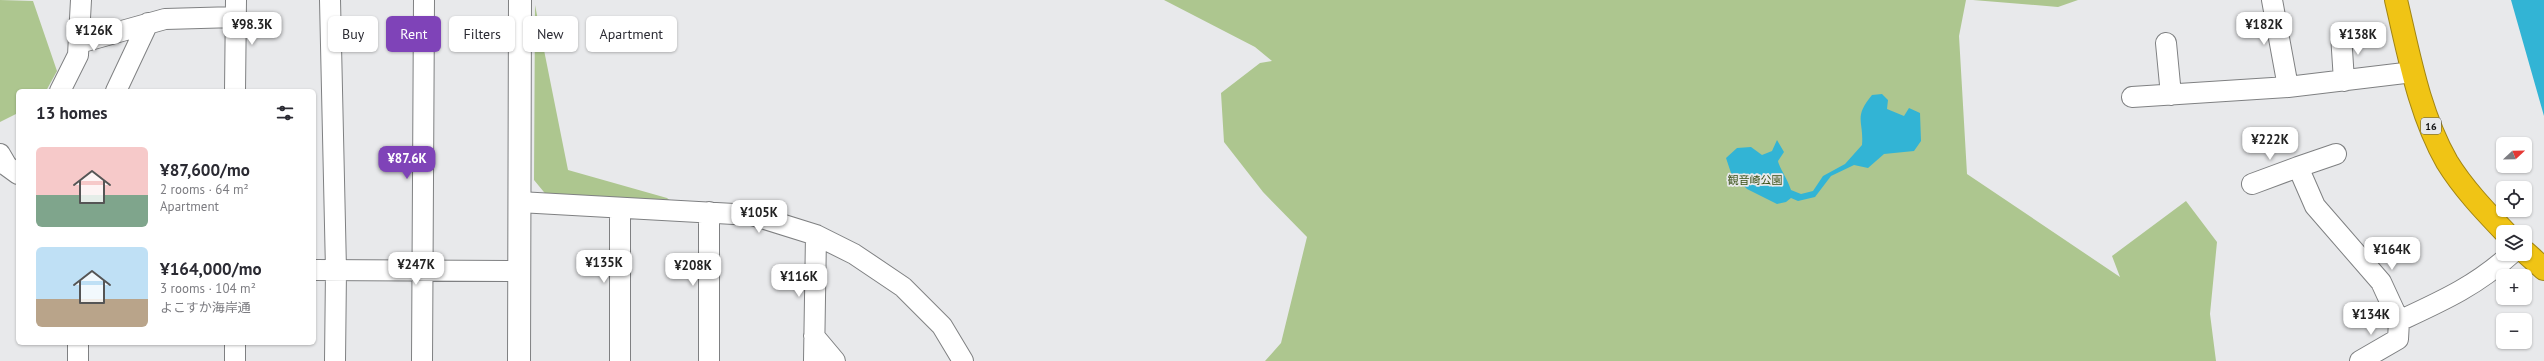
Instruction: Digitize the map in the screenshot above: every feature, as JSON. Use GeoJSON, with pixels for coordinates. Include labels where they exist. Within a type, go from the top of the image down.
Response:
{"type":"FeatureCollection","features":[{"type":"Feature","properties":{"kind":"highway","name":"16"},"geometry":{"type":"LineString","coordinates":[[2396,0],[2412,72],[2427,119],[2447,162],[2473,198],[2499,225]]}},
{"type":"Feature","properties":{"kind":"highway"},"geometry":{"type":"LineString","coordinates":[[2532,258],[2544,269]]}},
{"type":"Feature","properties":{"kind":"street"},"geometry":{"type":"LineString","coordinates":[[61,89],[78,55],[81,0]]}},
{"type":"Feature","properties":{"kind":"street"},"geometry":{"type":"LineString","coordinates":[[330,0],[336,270],[334,361]]}},
{"type":"Feature","properties":{"kind":"street"},"geometry":{"type":"LineString","coordinates":[[422,361],[424,0]]}},
{"type":"Feature","properties":{"kind":"street"},"geometry":{"type":"LineString","coordinates":[[519,361],[518,270],[520,0]]}},
{"type":"Feature","properties":{"kind":"street"},"geometry":{"type":"LineString","coordinates":[[2272,0],[2288,87]]}},
{"type":"Feature","properties":{"kind":"street"},"geometry":{"type":"LineString","coordinates":[[79,43],[165,19],[236,9],[235,89]]}},
{"type":"Feature","properties":{"kind":"street"},"geometry":{"type":"LineString","coordinates":[[117,89],[148,23]]}},
{"type":"Feature","properties":{"kind":"street"},"geometry":{"type":"LineString","coordinates":[[2341,34],[2344,81]]}},
{"type":"Feature","properties":{"kind":"street"},"geometry":{"type":"LineString","coordinates":[[2166,43],[2171,95]]}},
{"type":"Feature","properties":{"kind":"street"},"geometry":{"type":"LineString","coordinates":[[2132,97],[2288,87],[2412,72]]}},
{"type":"Feature","properties":{"kind":"street"},"geometry":{"type":"LineString","coordinates":[[0,154],[7,166],[16,172]]}},
{"type":"Feature","properties":{"kind":"street"},"geometry":{"type":"LineString","coordinates":[[2252,184],[2336,154]]}},
{"type":"Feature","properties":{"kind":"street"},"geometry":{"type":"LineString","coordinates":[[2298,167],[2315,206],[2381,282],[2400,321],[2398,339],[2360,361]]}},
{"type":"Feature","properties":{"kind":"street"},"geometry":{"type":"LineString","coordinates":[[519,202],[752,215],[816,235],[854,254],[903,287],[942,326],[963,361]]}},
{"type":"Feature","properties":{"kind":"street"},"geometry":{"type":"LineString","coordinates":[[620,208],[620,361]]}},
{"type":"Feature","properties":{"kind":"street"},"geometry":{"type":"LineString","coordinates":[[709,212],[709,361]]}},
{"type":"Feature","properties":{"kind":"street"},"geometry":{"type":"LineString","coordinates":[[814,361],[816,235]]}},
{"type":"Feature","properties":{"kind":"street"},"geometry":{"type":"LineString","coordinates":[[2400,321],[2451,297],[2481,280],[2503,261]]}},
{"type":"Feature","properties":{"kind":"street"},"geometry":{"type":"LineString","coordinates":[[316,270],[518,270]]}},
{"type":"Feature","properties":{"kind":"street"},"geometry":{"type":"LineString","coordinates":[[814,336],[835,361]]}},
{"type":"Feature","properties":{"kind":"street"},"geometry":{"type":"LineString","coordinates":[[78,345],[78,361]]}},
{"type":"Feature","properties":{"kind":"street"},"geometry":{"type":"LineString","coordinates":[[235,345],[235,361]]}},
{"type":"Feature","properties":{"kind":"green space"},"geometry":{"type":"Polygon","coordinates":[[[0,0],[33,1],[57,71],[47,89],[16,89],[16,114],[0,122],[0,0]]]}},
{"type":"Feature","properties":{"kind":"green space","name":"観音崎公園"},"geometry":{"type":"Polygon","coordinates":[[[1164,0],[1966,0],[1959,36],[1967,174],[2120,277],[2112,256],[2186,201],[2217,242],[2210,314],[2216,361],[1265,361],[1281,343],[1307,237],[1263,192],[1224,142],[1221,93],[1260,63],[1272,61],[1255,47],[1164,0]]]}},
{"type":"Feature","properties":{"kind":"green space"},"geometry":{"type":"Polygon","coordinates":[[[1973,0],[2078,0],[2058,7],[1973,0]]]}},
{"type":"Feature","properties":{"kind":"green space"},"geometry":{"type":"Polygon","coordinates":[[[535,5],[537,16],[535,16],[535,5]]]}},
{"type":"Feature","properties":{"kind":"green space"},"geometry":{"type":"Polygon","coordinates":[[[535,52],[544,52],[568,170],[667,198],[674,204],[548,197],[534,180],[535,52]]]}},
{"type":"Feature","properties":{"kind":"water"},"geometry":{"type":"Polygon","coordinates":[[[2511,0],[2544,0],[2544,116],[2511,0]]]}},
{"type":"Feature","properties":{"kind":"water"},"geometry":{"type":"Polygon","coordinates":[[[1882,94],[1888,100],[1887,109],[1904,116],[1909,108],[1920,113],[1921,141],[1914,151],[1884,154],[1868,168],[1854,165],[1831,176],[1815,197],[1798,201],[1791,198],[1786,202],[1777,204],[1747,189],[1731,173],[1726,158],[1737,148],[1751,147],[1762,155],[1772,151],[1777,140],[1784,152],[1778,161],[1791,190],[1801,194],[1813,191],[1823,176],[1845,164],[1862,145],[1861,114],[1872,95],[1882,94]]]}}]}
